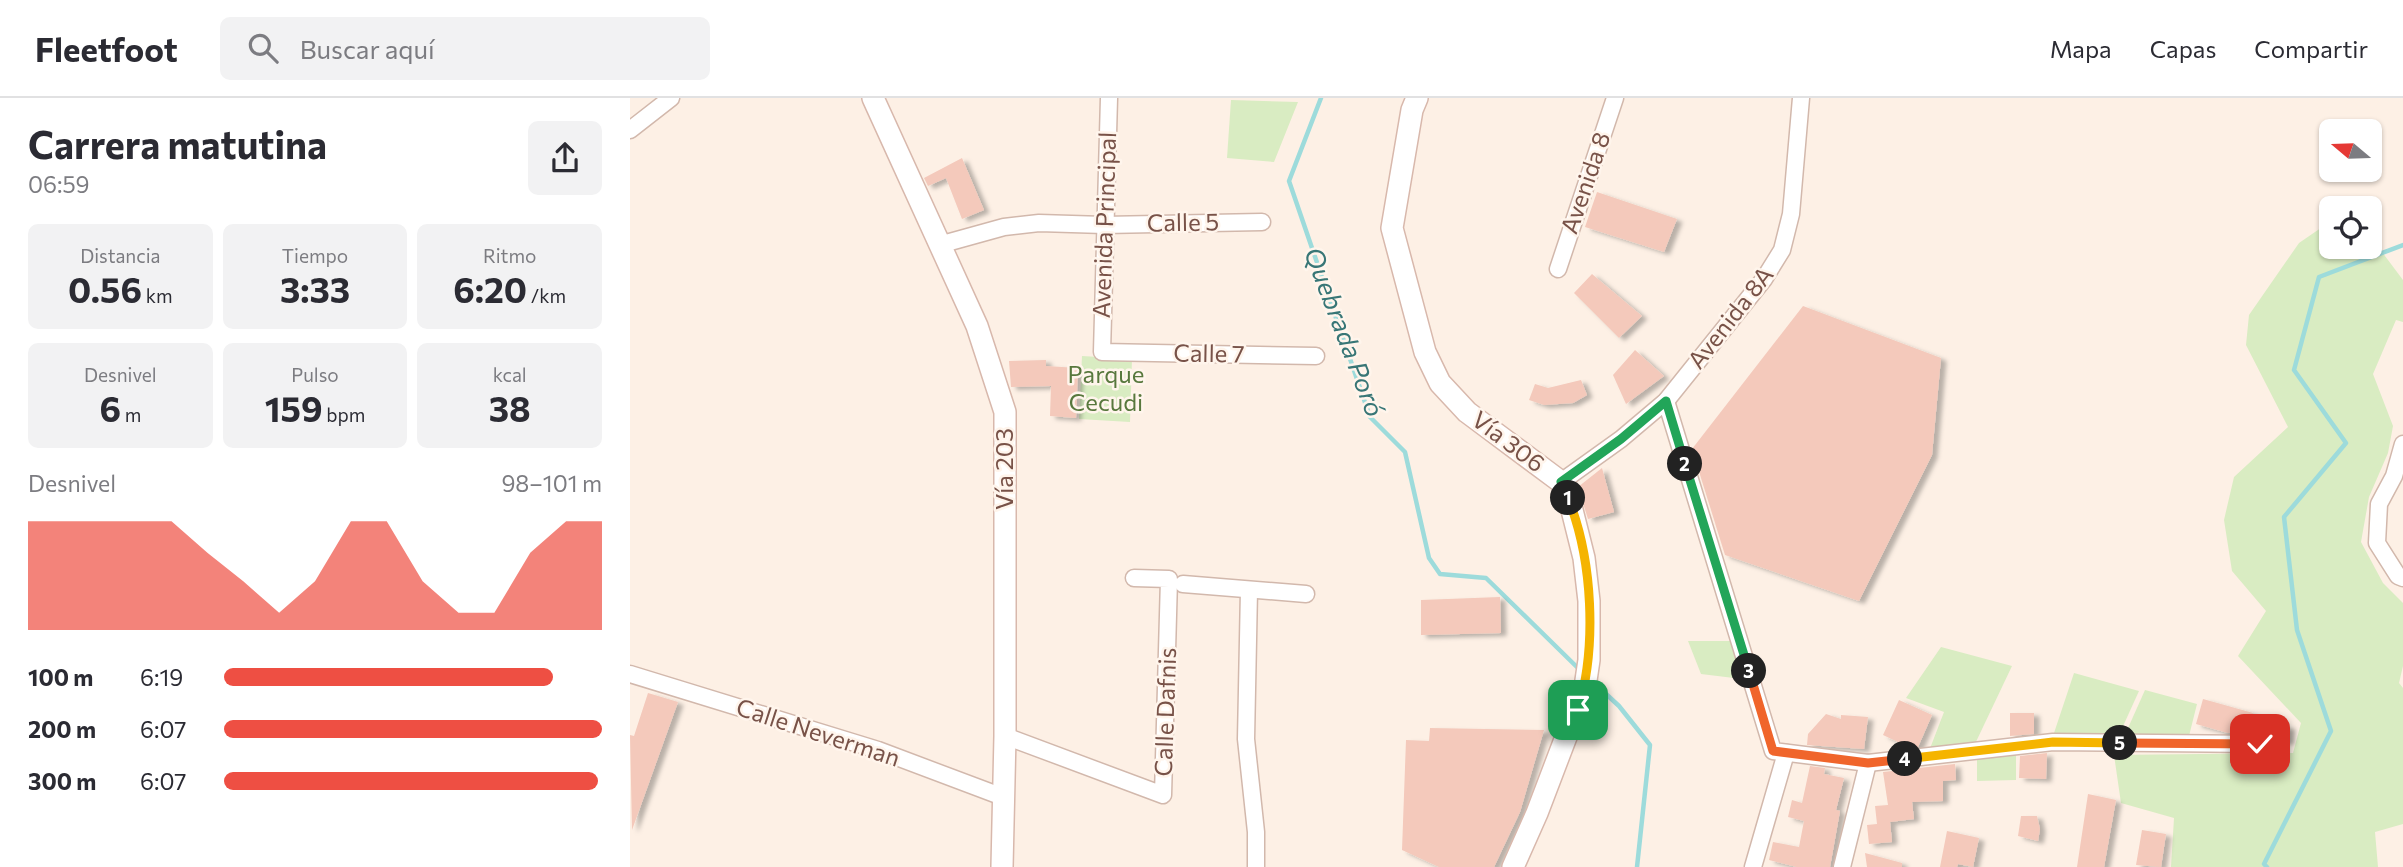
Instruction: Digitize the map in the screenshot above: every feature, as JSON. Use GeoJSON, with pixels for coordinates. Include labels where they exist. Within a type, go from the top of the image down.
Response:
{"type":"FeatureCollection","features":[{"type":"Feature","properties":{"kind":"street"},"geometry":{"type":"LineString","coordinates":[[630,130],[671,98]]}},
{"type":"Feature","properties":{"kind":"street","name":"Vía 203"},"geometry":{"type":"LineString","coordinates":[[873,98],[977,326],[1004,412],[1005,736],[1002,867]]}},
{"type":"Feature","properties":{"kind":"street","name":"Avenida Principal"},"geometry":{"type":"LineString","coordinates":[[1102,352],[1109,98]]}},
{"type":"Feature","properties":{"kind":"street","name":"Vía 306"},"geometry":{"type":"LineString","coordinates":[[1417,98],[1412,110],[1392,229],[1424,352],[1440,383],[1467,412],[1561,482],[1570,502],[1584,558],[1589,601],[1589,660],[1585,687],[1513,867]]}},
{"type":"Feature","properties":{"kind":"street","name":"Avenida 8"},"geometry":{"type":"LineString","coordinates":[[1558,269],[1615,98]]}},
{"type":"Feature","properties":{"kind":"street","name":"Avenida 8A"},"geometry":{"type":"LineString","coordinates":[[1561,482],[1621,439],[1666,401],[1764,279],[1782,250],[1791,214],[1801,98]]}},
{"type":"Feature","properties":{"kind":"street","name":"Calle 5"},"geometry":{"type":"LineString","coordinates":[[939,245],[1004,227],[1027,224],[1262,222]]}},
{"type":"Feature","properties":{"kind":"street","name":"Calle 7"},"geometry":{"type":"LineString","coordinates":[[1102,352],[1316,356]]}},
{"type":"Feature","properties":{"kind":"street"},"geometry":{"type":"LineString","coordinates":[[1666,401],[1780,752],[1753,867]]}},
{"type":"Feature","properties":{"kind":"street"},"geometry":{"type":"LineString","coordinates":[[2400,577],[2377,543],[2379,504],[2394,476],[2403,444]]}},
{"type":"Feature","properties":{"kind":"street","name":"Calle Dafnis"},"geometry":{"type":"LineString","coordinates":[[1005,736],[1163,795],[1169,579],[1134,578]]}},
{"type":"Feature","properties":{"kind":"street"},"geometry":{"type":"LineString","coordinates":[[1183,584],[1306,594]]}},
{"type":"Feature","properties":{"kind":"street"},"geometry":{"type":"LineString","coordinates":[[1250,590],[1246,739],[1256,832],[1256,867]]}},
{"type":"Feature","properties":{"kind":"street","name":"Calle Neverman"},"geometry":{"type":"LineString","coordinates":[[630,674],[878,750],[1003,797]]}},
{"type":"Feature","properties":{"kind":"street"},"geometry":{"type":"LineString","coordinates":[[1780,752],[1868,763],[2053,742],[2260,744]]}},
{"type":"Feature","properties":{"kind":"street"},"geometry":{"type":"LineString","coordinates":[[1842,867],[1868,763]]}},
{"type":"Feature","properties":{"kind":"green space"},"geometry":{"type":"Polygon","coordinates":[[[1231,100],[1298,102],[1274,162],[1227,158],[1231,100]]]}},
{"type":"Feature","properties":{"kind":"green space"},"geometry":{"type":"Polygon","coordinates":[[[2319,229],[2319,259],[2382,259],[2382,252],[2403,280],[2403,322],[2396,320],[2373,374],[2393,426],[2388,453],[2369,497],[2361,542],[2383,583],[2403,603],[2403,666],[2399,683],[2403,688],[2403,824],[2375,832],[2378,867],[2171,867],[2174,818],[2121,803],[2114,755],[2293,753],[2301,723],[2238,656],[2266,611],[2232,571],[2224,520],[2234,477],[2288,427],[2246,345],[2249,315],[2299,243],[2319,229]]]}},
{"type":"Feature","properties":{"kind":"green space","name":"Parque Cecudi"},"geometry":{"type":"Polygon","coordinates":[[[1082,356],[1132,359],[1130,422],[1079,419],[1082,356]]]}},
{"type":"Feature","properties":{"kind":"green space"},"geometry":{"type":"Polygon","coordinates":[[[1688,641],[1731,641],[1742,679],[1701,674],[1688,641]]]}},
{"type":"Feature","properties":{"kind":"green space"},"geometry":{"type":"Polygon","coordinates":[[[1941,647],[2012,666],[1974,746],[1929,751],[1944,712],[1906,698],[1941,647]]]}},
{"type":"Feature","properties":{"kind":"green space"},"geometry":{"type":"Polygon","coordinates":[[[2074,673],[2139,691],[2119,735],[2053,736],[2074,673]]]}},
{"type":"Feature","properties":{"kind":"green space"},"geometry":{"type":"Polygon","coordinates":[[[2145,690],[2197,704],[2189,736],[2124,737],[2145,690]]]}},
{"type":"Feature","properties":{"kind":"green space"},"geometry":{"type":"Polygon","coordinates":[[[2016,753],[2016,780],[1977,781],[1977,754],[2016,753]]]}},
{"type":"Feature","properties":{"kind":"building"},"geometry":{"type":"Polygon","coordinates":[[[962,158],[984,210],[962,219],[946,178],[928,186],[924,178],[962,158]]]}},
{"type":"Feature","properties":{"kind":"building"},"geometry":{"type":"Polygon","coordinates":[[[1597,192],[1677,219],[1664,252],[1585,227],[1597,192]]]}},
{"type":"Feature","properties":{"kind":"building"},"geometry":{"type":"Polygon","coordinates":[[[1592,274],[1642,316],[1619,338],[1574,293],[1592,274]]]}},
{"type":"Feature","properties":{"kind":"building"},"geometry":{"type":"Polygon","coordinates":[[[1803,306],[1941,358],[1932,455],[1859,601],[1725,555],[1692,449],[1803,306]]]}},
{"type":"Feature","properties":{"kind":"building"},"geometry":{"type":"Polygon","coordinates":[[[1635,350],[1664,376],[1626,404],[1613,375],[1635,350]]]}},
{"type":"Feature","properties":{"kind":"building"},"geometry":{"type":"Polygon","coordinates":[[[1046,360],[1046,366],[1078,368],[1076,418],[1050,416],[1051,386],[1011,387],[1009,361],[1046,360]]]}},
{"type":"Feature","properties":{"kind":"building"},"geometry":{"type":"Polygon","coordinates":[[[1581,380],[1587,395],[1573,403],[1544,405],[1529,400],[1535,384],[1548,388],[1581,380]]]}},
{"type":"Feature","properties":{"kind":"building"},"geometry":{"type":"Polygon","coordinates":[[[1602,468],[1614,512],[1588,519],[1578,487],[1602,468]]]}},
{"type":"Feature","properties":{"kind":"building"},"geometry":{"type":"Polygon","coordinates":[[[1500,597],[1501,633],[1421,635],[1421,600],[1500,597]]]}},
{"type":"Feature","properties":{"kind":"building"},"geometry":{"type":"Polygon","coordinates":[[[648,693],[678,702],[632,830],[630,735],[634,736],[648,693]]]}},
{"type":"Feature","properties":{"kind":"building"},"geometry":{"type":"Polygon","coordinates":[[[2203,699],[2253,713],[2247,733],[2228,733],[2196,724],[2203,699]]]}},
{"type":"Feature","properties":{"kind":"building"},"geometry":{"type":"Polygon","coordinates":[[[1899,700],[1932,715],[1918,747],[1911,748],[1883,735],[1899,700]]]}},
{"type":"Feature","properties":{"kind":"building"},"geometry":{"type":"Polygon","coordinates":[[[2010,713],[2034,713],[2034,734],[2010,736],[2010,713]]]}},
{"type":"Feature","properties":{"kind":"building"},"geometry":{"type":"Polygon","coordinates":[[[1826,714],[1841,719],[1841,715],[1868,717],[1864,749],[1807,745],[1808,734],[1826,714]]]}},
{"type":"Feature","properties":{"kind":"building"},"geometry":{"type":"Polygon","coordinates":[[[2275,725],[2290,726],[2289,742],[2273,741],[2275,725]]]}},
{"type":"Feature","properties":{"kind":"building"},"geometry":{"type":"Polygon","coordinates":[[[1430,728],[1544,730],[1520,812],[1494,867],[1439,867],[1402,850],[1406,740],[1429,741],[1430,728]]]}},
{"type":"Feature","properties":{"kind":"building"},"geometry":{"type":"Polygon","coordinates":[[[2047,753],[2046,779],[2019,778],[2020,756],[2047,753]]]}},
{"type":"Feature","properties":{"kind":"building"},"geometry":{"type":"Polygon","coordinates":[[[1955,764],[1956,780],[1943,781],[1943,801],[1912,802],[1914,819],[1890,822],[1892,842],[1869,844],[1867,825],[1877,824],[1875,806],[1888,805],[1883,772],[1955,764]]]}},
{"type":"Feature","properties":{"kind":"building"},"geometry":{"type":"Polygon","coordinates":[[[1810,766],[1825,768],[1824,774],[1844,778],[1836,810],[1840,811],[1830,867],[1797,867],[1769,860],[1773,842],[1799,847],[1804,821],[1788,817],[1792,800],[1802,803],[1810,766]]]}},
{"type":"Feature","properties":{"kind":"building"},"geometry":{"type":"Polygon","coordinates":[[[2088,794],[2116,800],[2104,867],[2077,867],[2088,794]]]}},
{"type":"Feature","properties":{"kind":"building"},"geometry":{"type":"Polygon","coordinates":[[[2021,816],[2037,816],[2040,829],[2038,841],[2018,836],[2021,816]]]}},
{"type":"Feature","properties":{"kind":"building"},"geometry":{"type":"Polygon","coordinates":[[[2142,830],[2166,834],[2161,867],[2136,865],[2142,830]]]}},
{"type":"Feature","properties":{"kind":"building"},"geometry":{"type":"Polygon","coordinates":[[[1947,831],[1979,838],[1973,867],[1958,864],[1957,867],[1940,867],[1947,831]]]}},
{"type":"Feature","properties":{"kind":"building"},"geometry":{"type":"Polygon","coordinates":[[[1865,853],[1902,863],[1902,867],[1867,867],[1865,853]]]}},
{"type":"Feature","properties":{"kind":"waterway","name":"Quebrada Poró"},"geometry":{"type":"LineString","coordinates":[[1321,98],[1289,181],[1370,417],[1405,452],[1429,558],[1440,574],[1486,578],[1581,671]]}},
{"type":"Feature","properties":{"kind":"waterway"},"geometry":{"type":"LineString","coordinates":[[2267,867],[2264,864],[2331,731],[2297,630],[2284,517],[2346,443],[2294,370],[2319,277],[2403,245]]}},
{"type":"Feature","properties":{"kind":"waterway","name":"Quebrada Poró"},"geometry":{"type":"LineString","coordinates":[[1592,681],[1619,706],[1650,745],[1637,867]]}},
{"type":"Feature","properties":{"kind":"route"},"geometry":{"type":"LineString","coordinates":[[1578,710],[1589,660],[1589,601],[1577,527],[1561,482],[1621,439],[1666,401],[1773,751],[1868,763],[2053,742],[2260,744]]}}]}
